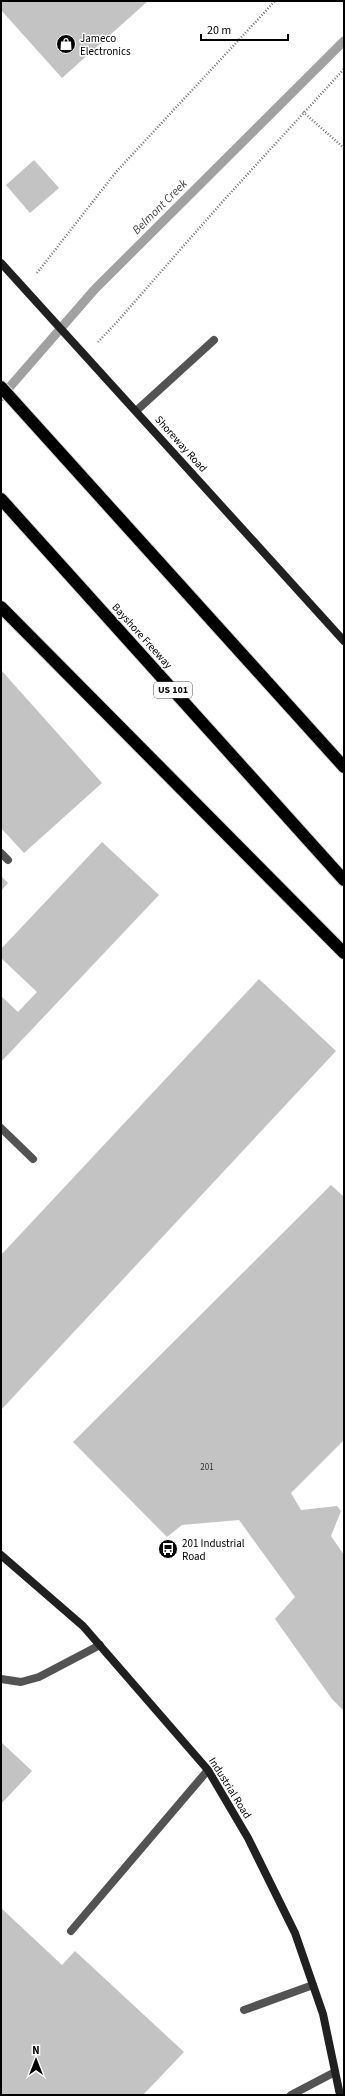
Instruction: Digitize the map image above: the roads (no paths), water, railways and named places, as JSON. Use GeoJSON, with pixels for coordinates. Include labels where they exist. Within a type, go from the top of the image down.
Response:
{"type":"FeatureCollection","features":[{"type":"Feature","properties":{"kind":"highway"},"geometry":{"type":"LineString","coordinates":[[1,387],[344,767]]}},
{"type":"Feature","properties":{"kind":"highway","name":"Bayshore Freeway"},"geometry":{"type":"LineString","coordinates":[[1,499],[344,880]]}},
{"type":"Feature","properties":{"kind":"highway"},"geometry":{"type":"LineString","coordinates":[[1,606],[344,953]]}},
{"type":"Feature","properties":{"kind":"main road","name":"Shoreway Road"},"geometry":{"type":"LineString","coordinates":[[1,263],[344,641]]}},
{"type":"Feature","properties":{"kind":"main road","name":"Industrial Road"},"geometry":{"type":"LineString","coordinates":[[1,1555],[83,1626],[208,1770],[248,1838],[296,1933],[323,2014],[340,2095]]}},
{"type":"Feature","properties":{"kind":"lane"},"geometry":{"type":"LineString","coordinates":[[136,411],[214,340]]}},
{"type":"Feature","properties":{"kind":"lane"},"geometry":{"type":"LineString","coordinates":[[1,853],[8,860]]}},
{"type":"Feature","properties":{"kind":"lane"},"geometry":{"type":"LineString","coordinates":[[1,1128],[33,1159]]}},
{"type":"Feature","properties":{"kind":"lane"},"geometry":{"type":"LineString","coordinates":[[1,1679],[21,1682],[40,1677],[100,1645]]}},
{"type":"Feature","properties":{"kind":"lane"},"geometry":{"type":"LineString","coordinates":[[70,1931],[208,1770]]}},
{"type":"Feature","properties":{"kind":"lane"},"geometry":{"type":"LineString","coordinates":[[244,2010],[314,1985]]}},
{"type":"Feature","properties":{"kind":"lane"},"geometry":{"type":"LineString","coordinates":[[291,2095],[335,2072]]}},
{"type":"Feature","properties":{"kind":"waterway","name":"Belmont Creek"},"geometry":{"type":"LineString","coordinates":[[1,397],[95,289],[344,41]]}},
{"type":"Feature","properties":{"kind":"place","name":"Jameco Electronics"},"geometry":{"type":"Point","coordinates":[66,44]}},
{"type":"Feature","properties":{"kind":"place","name":"201 Industrial Road"},"geometry":{"type":"Point","coordinates":[168,1549]}}]}
